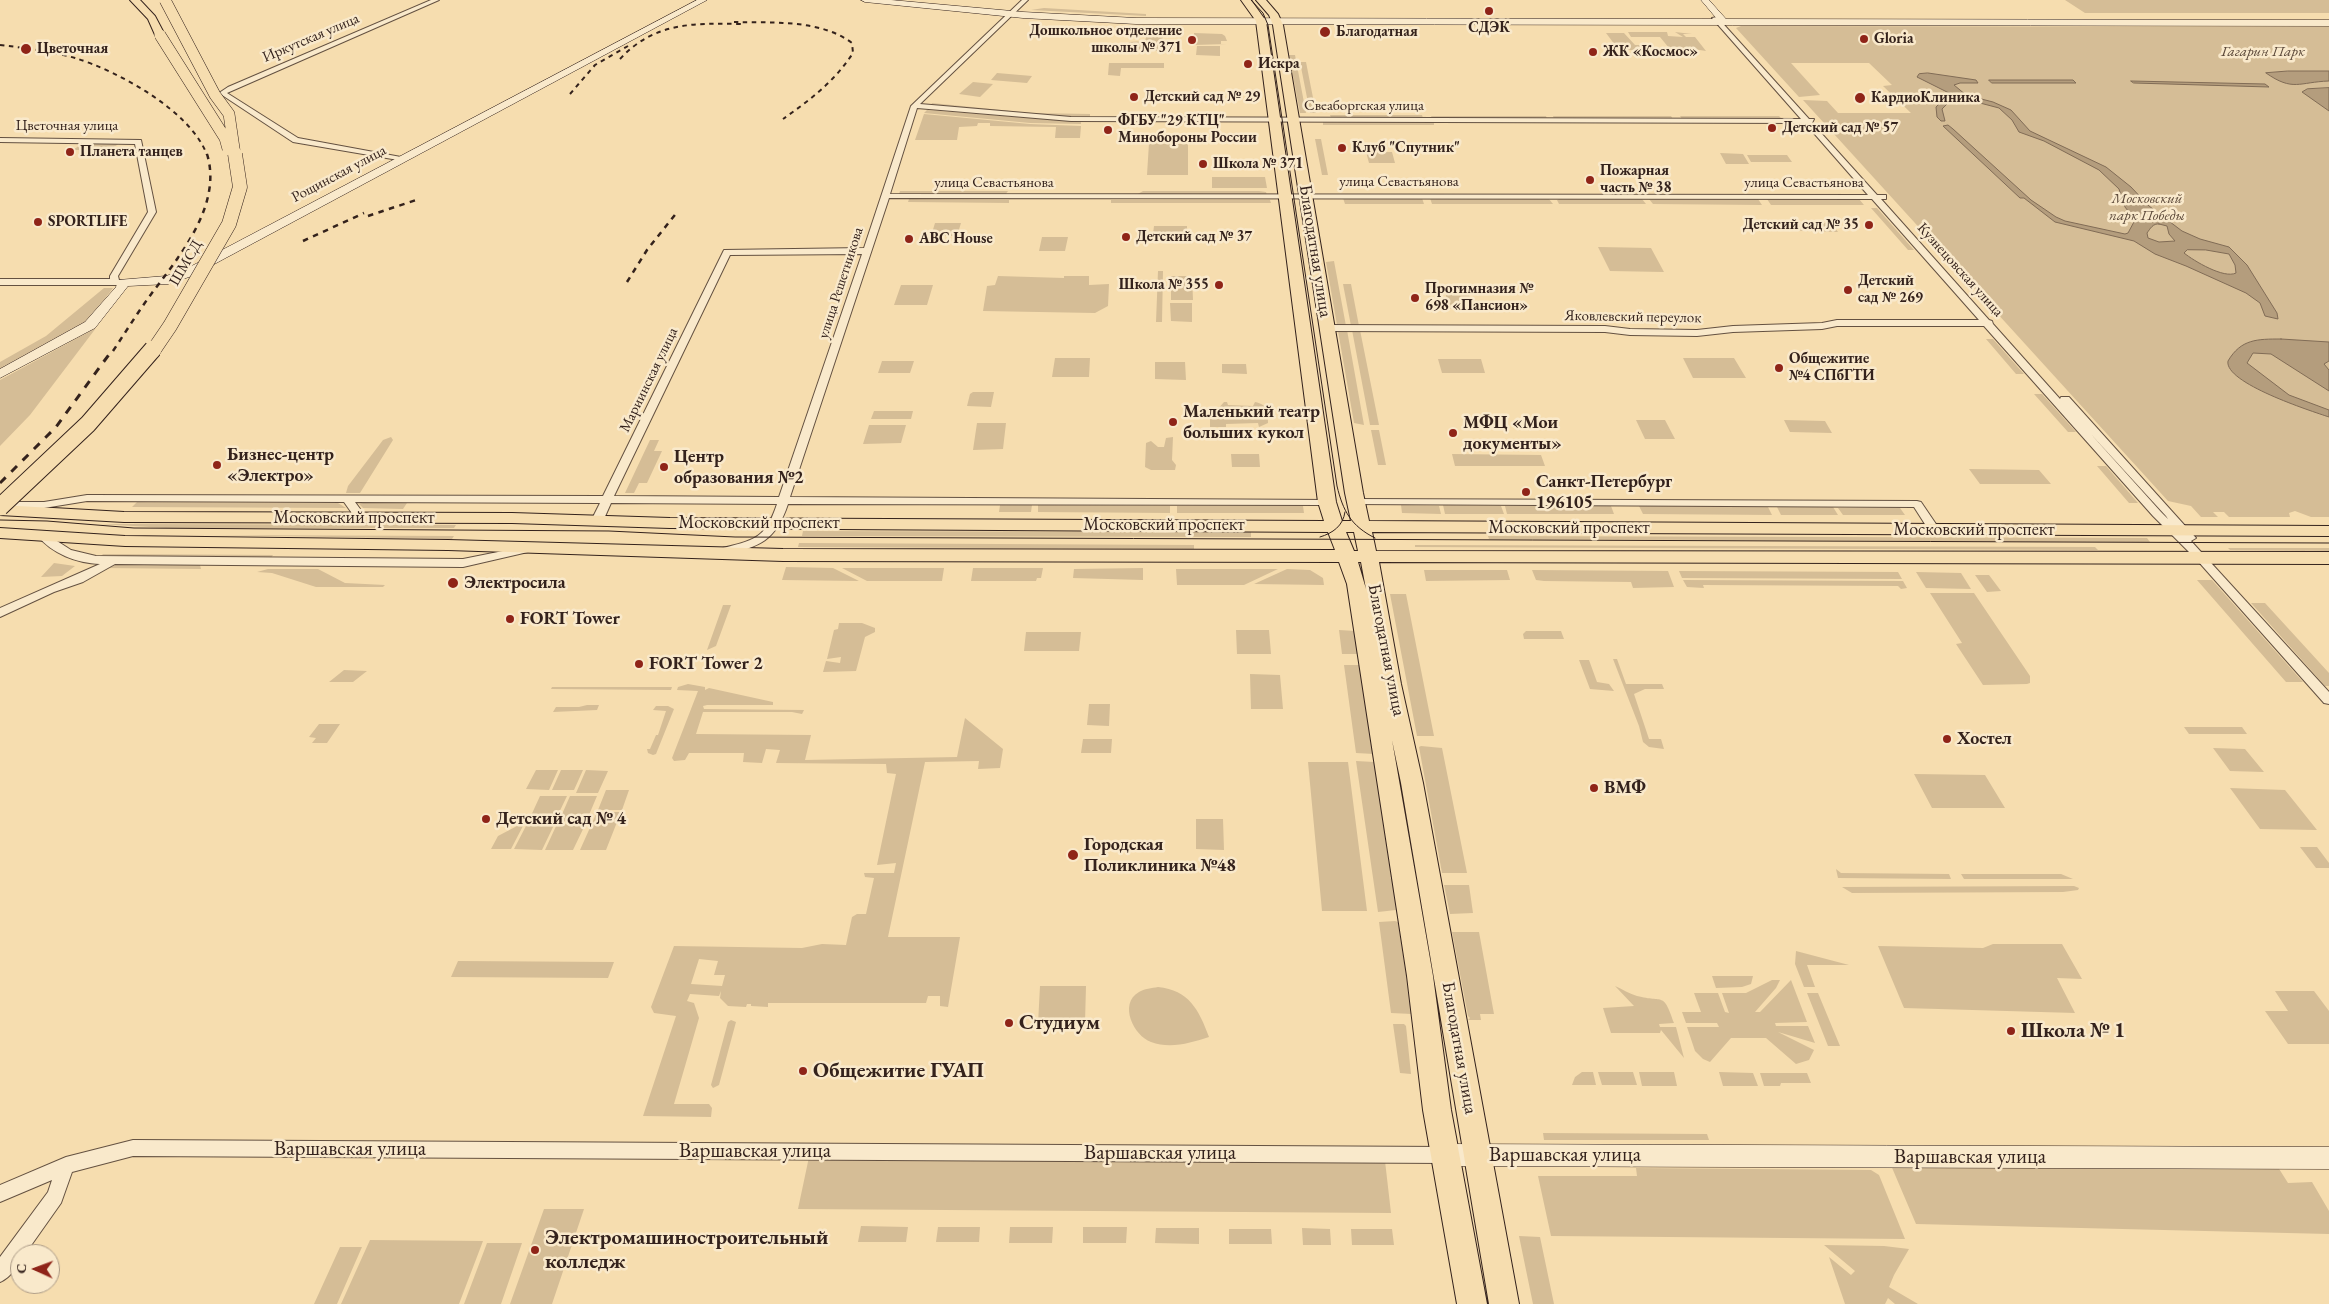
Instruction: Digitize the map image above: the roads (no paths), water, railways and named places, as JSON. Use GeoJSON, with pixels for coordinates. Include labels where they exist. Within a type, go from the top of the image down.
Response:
{"type":"FeatureCollection","features":[{"type":"Feature","properties":{"kind":"main road","name":"ШМСД"},"geometry":{"type":"LineString","coordinates":[[0,507],[84,423],[144,357],[184,299],[214,247],[225,224],[235,188],[230,153],[225,138],[160,35],[152,18],[135,0]]}},
{"type":"Feature","properties":{"kind":"main road","name":"ШМСД"},"geometry":{"type":"LineString","coordinates":[[0,507],[88,424],[148,357],[170,326],[229,224],[240,187],[229,114],[215,95],[165,0]]}},
{"type":"Feature","properties":{"kind":"main road","name":"Благодатная улица"},"geometry":{"type":"LineString","coordinates":[[1246,0],[1260,19],[1327,502],[1333,525],[1358,555],[1375,584],[1504,1304]]}},
{"type":"Feature","properties":{"kind":"main road"},"geometry":{"type":"LineString","coordinates":[[1261,0],[1277,20]]}},
{"type":"Feature","properties":{"kind":"main road","name":"Благодатная улица"},"geometry":{"type":"LineString","coordinates":[[1277,20],[1361,526],[1356,584],[1371,683],[1386,757],[1420,976],[1437,1110],[1472,1304]]}},
{"type":"Feature","properties":{"kind":"main road"},"geometry":{"type":"LineString","coordinates":[[1296,276],[1319,277]]}},
{"type":"Feature","properties":{"kind":"main road","name":"Московский проспект"},"geometry":{"type":"LineString","coordinates":[[0,507],[124,517],[360,517],[776,523],[2329,531]]}},
{"type":"Feature","properties":{"kind":"main road","name":"Московский проспект"},"geometry":{"type":"LineString","coordinates":[[0,533],[125,541],[534,548],[783,555],[2329,558]]}},
{"type":"Feature","properties":{"kind":"street","name":"Иркутская улица"},"geometry":{"type":"LineString","coordinates":[[401,159],[296,140],[222,93],[436,0]]}},
{"type":"Feature","properties":{"kind":"street","name":"Рощинская улица"},"geometry":{"type":"LineString","coordinates":[[118,283],[168,280],[182,276],[704,0]]}},
{"type":"Feature","properties":{"kind":"street"},"geometry":{"type":"LineString","coordinates":[[865,0],[1136,21],[1260,19],[2329,21]]}},
{"type":"Feature","properties":{"kind":"street"},"geometry":{"type":"LineString","coordinates":[[905,0],[1011,11]]}},
{"type":"Feature","properties":{"kind":"street","name":"улица Решетникова"},"geometry":{"type":"LineString","coordinates":[[1011,11],[1018,0]]}},
{"type":"Feature","properties":{"kind":"street","name":"улица Решетникова"},"geometry":{"type":"LineString","coordinates":[[708,553],[751,544],[770,532],[776,523],[886,196],[914,106],[1011,11],[1025,0]]}},
{"type":"Feature","properties":{"kind":"street","name":"Кузнецовская улица"},"geometry":{"type":"LineString","coordinates":[[1698,0],[1720,20]]}},
{"type":"Feature","properties":{"kind":"street","name":"Кузнецовская улица"},"geometry":{"type":"LineString","coordinates":[[1705,0],[1720,20],[1810,121],[2179,530],[2201,558],[2329,700]]}},
{"type":"Feature","properties":{"kind":"street","name":"Свеаборгская улица"},"geometry":{"type":"LineString","coordinates":[[914,106],[1055,119],[1810,121]]}},
{"type":"Feature","properties":{"kind":"street","name":"Цветочная улица"},"geometry":{"type":"LineString","coordinates":[[0,140],[134,140],[138,142],[152,212],[114,276],[118,283]]}},
{"type":"Feature","properties":{"kind":"street","name":"улица Севастьянова"},"geometry":{"type":"LineString","coordinates":[[886,196],[1878,197]]}},
{"type":"Feature","properties":{"kind":"street","name":"Мариинская улица"},"geometry":{"type":"LineString","coordinates":[[597,521],[727,252],[867,251]]}},
{"type":"Feature","properties":{"kind":"street"},"geometry":{"type":"LineString","coordinates":[[0,282],[118,283],[122,288],[90,325],[0,374]]}},
{"type":"Feature","properties":{"kind":"street","name":"Яковлевский переулок"},"geometry":{"type":"LineString","coordinates":[[1328,328],[1605,328],[1650,333],[1697,333],[1733,328],[1797,328],[1837,322],[1991,323]]}},
{"type":"Feature","properties":{"kind":"street"},"geometry":{"type":"LineString","coordinates":[[0,507],[44,505],[87,498],[1327,502]]}},
{"type":"Feature","properties":{"kind":"street"},"geometry":{"type":"LineString","coordinates":[[347,499],[360,517]]}},
{"type":"Feature","properties":{"kind":"street"},"geometry":{"type":"LineString","coordinates":[[1356,502],[1917,504],[1934,530]]}},
{"type":"Feature","properties":{"kind":"street","name":"Московский проспект"},"geometry":{"type":"LineString","coordinates":[[42,535],[51,545],[86,560],[117,561],[463,562],[534,548]]}},
{"type":"Feature","properties":{"kind":"street"},"geometry":{"type":"LineString","coordinates":[[69,582],[86,569],[88,564],[86,560]]}},
{"type":"Feature","properties":{"kind":"street"},"geometry":{"type":"LineString","coordinates":[[0,613],[32,597],[69,582],[79,580],[100,566],[117,561]]}},
{"type":"Feature","properties":{"kind":"street","name":"Варшавская улица"},"geometry":{"type":"LineString","coordinates":[[0,1194],[66,1165],[103,1153],[133,1148],[2329,1158]]}},
{"type":"Feature","properties":{"kind":"street"},"geometry":{"type":"LineString","coordinates":[[0,1273],[55,1197],[66,1165]]}},
{"type":"Feature","properties":{"kind":"tram line"},"geometry":{"type":"LineString","coordinates":[[1251,0],[1263,13],[1268,25],[1337,486],[1349,517],[1360,528],[1375,538]]}},
{"type":"Feature","properties":{"kind":"tram line"},"geometry":{"type":"LineString","coordinates":[[1320,537],[1337,528],[1345,512]]}},
{"type":"Feature","properties":{"kind":"tram line"},"geometry":{"type":"LineString","coordinates":[[0,520],[47,521],[134,528],[609,531],[735,537],[2329,543]]}},
{"type":"Feature","properties":{"kind":"railway"},"geometry":{"type":"LineString","coordinates":[[734,22],[811,26],[839,35],[852,43],[853,53],[830,81],[783,119]]}},
{"type":"Feature","properties":{"kind":"railway"},"geometry":{"type":"LineString","coordinates":[[620,59],[633,47],[661,31],[691,25],[741,24]]}},
{"type":"Feature","properties":{"kind":"railway"},"geometry":{"type":"LineString","coordinates":[[0,45],[75,58],[112,72],[170,108],[186,123],[207,155]]}},
{"type":"Feature","properties":{"kind":"railway"},"geometry":{"type":"LineString","coordinates":[[570,94],[595,65],[628,46]]}},
{"type":"Feature","properties":{"kind":"railway"},"geometry":{"type":"LineString","coordinates":[[113,351],[144,304],[173,266],[195,230],[209,193],[210,173],[207,154]]}},
{"type":"Feature","properties":{"kind":"railway"},"geometry":{"type":"LineString","coordinates":[[368,216],[419,199]]}},
{"type":"Feature","properties":{"kind":"railway"},"geometry":{"type":"LineString","coordinates":[[627,282],[647,250],[678,211]]}},
{"type":"Feature","properties":{"kind":"railway"},"geometry":{"type":"LineString","coordinates":[[303,241],[364,213]]}},
{"type":"Feature","properties":{"kind":"railway"},"geometry":{"type":"LineString","coordinates":[[0,483],[56,427],[113,349]]}},
{"type":"Feature","properties":{"kind":"place","name":"СДЭК"},"geometry":{"type":"Point","coordinates":[1489,11]}},
{"type":"Feature","properties":{"kind":"place","name":"Благодатная"},"geometry":{"type":"Point","coordinates":[1325,32]}},
{"type":"Feature","properties":{"kind":"place","name":"Gloria"},"geometry":{"type":"Point","coordinates":[1864,39]}},
{"type":"Feature","properties":{"kind":"place","name":"Дошкольное отделение школы № 371"},"geometry":{"type":"Point","coordinates":[1192,40]}},
{"type":"Feature","properties":{"kind":"place","name":"Цветочная"},"geometry":{"type":"Point","coordinates":[26,49]}},
{"type":"Feature","properties":{"kind":"place","name":"ЖК «Космос»"},"geometry":{"type":"Point","coordinates":[1593,52]}},
{"type":"Feature","properties":{"kind":"place","name":"Искра"},"geometry":{"type":"Point","coordinates":[1248,64]}},
{"type":"Feature","properties":{"kind":"place","name":"Детский сад № 29"},"geometry":{"type":"Point","coordinates":[1134,97]}},
{"type":"Feature","properties":{"kind":"place","name":"КардиоКлиника"},"geometry":{"type":"Point","coordinates":[1860,98]}},
{"type":"Feature","properties":{"kind":"place","name":"Детский сад № 57"},"geometry":{"type":"Point","coordinates":[1772,128]}},
{"type":"Feature","properties":{"kind":"place","name":"ФГБУ \"29 КТЦ\" Минобороны России"},"geometry":{"type":"Point","coordinates":[1108,130]}},
{"type":"Feature","properties":{"kind":"place","name":"Клуб \"Спутник\""},"geometry":{"type":"Point","coordinates":[1342,148]}},
{"type":"Feature","properties":{"kind":"place","name":"Планета танцев"},"geometry":{"type":"Point","coordinates":[70,152]}},
{"type":"Feature","properties":{"kind":"place","name":"Школа № 371"},"geometry":{"type":"Point","coordinates":[1203,164]}},
{"type":"Feature","properties":{"kind":"place","name":"Пожарная часть № 38"},"geometry":{"type":"Point","coordinates":[1590,180]}},
{"type":"Feature","properties":{"kind":"place","name":"SPORTLIFE"},"geometry":{"type":"Point","coordinates":[38,222]}},
{"type":"Feature","properties":{"kind":"place","name":"Детский сад № 35"},"geometry":{"type":"Point","coordinates":[1869,225]}},
{"type":"Feature","properties":{"kind":"place","name":"Детский сад № 37"},"geometry":{"type":"Point","coordinates":[1126,237]}},
{"type":"Feature","properties":{"kind":"place","name":"ABC House"},"geometry":{"type":"Point","coordinates":[909,239]}},
{"type":"Feature","properties":{"kind":"place","name":"Школа № 355"},"geometry":{"type":"Point","coordinates":[1219,285]}},
{"type":"Feature","properties":{"kind":"place","name":"Детский сад № 269"},"geometry":{"type":"Point","coordinates":[1848,290]}},
{"type":"Feature","properties":{"kind":"place","name":"Прогимназия № 698 «Пансион»"},"geometry":{"type":"Point","coordinates":[1415,298]}},
{"type":"Feature","properties":{"kind":"place","name":"Общежитие №4 СПбГТИ"},"geometry":{"type":"Point","coordinates":[1779,368]}},
{"type":"Feature","properties":{"kind":"place","name":"Маленький театр больших кукол"},"geometry":{"type":"Point","coordinates":[1173,422]}},
{"type":"Feature","properties":{"kind":"place","name":"МФЦ «Мои документы»"},"geometry":{"type":"Point","coordinates":[1453,433]}},
{"type":"Feature","properties":{"kind":"place","name":"Бизнес-центр «Электро»"},"geometry":{"type":"Point","coordinates":[217,465]}},
{"type":"Feature","properties":{"kind":"place","name":"Центр образования №2"},"geometry":{"type":"Point","coordinates":[664,467]}},
{"type":"Feature","properties":{"kind":"place","name":"Санкт-Петербург 196105"},"geometry":{"type":"Point","coordinates":[1526,492]}},
{"type":"Feature","properties":{"kind":"place","name":"Электросила"},"geometry":{"type":"Point","coordinates":[453,583]}},
{"type":"Feature","properties":{"kind":"place","name":"FORT Tower"},"geometry":{"type":"Point","coordinates":[510,619]}},
{"type":"Feature","properties":{"kind":"place","name":"FORT Tower 2"},"geometry":{"type":"Point","coordinates":[639,664]}},
{"type":"Feature","properties":{"kind":"place","name":"Хостел"},"geometry":{"type":"Point","coordinates":[1947,739]}},
{"type":"Feature","properties":{"kind":"place","name":"ВМФ"},"geometry":{"type":"Point","coordinates":[1594,788]}},
{"type":"Feature","properties":{"kind":"place","name":"Детский сад № 4"},"geometry":{"type":"Point","coordinates":[486,819]}},
{"type":"Feature","properties":{"kind":"place","name":"Городская Поликлиника №48"},"geometry":{"type":"Point","coordinates":[1073,855]}},
{"type":"Feature","properties":{"kind":"place","name":"Студиум"},"geometry":{"type":"Point","coordinates":[1009,1023]}},
{"type":"Feature","properties":{"kind":"place","name":"Школа № 1"},"geometry":{"type":"Point","coordinates":[2011,1031]}},
{"type":"Feature","properties":{"kind":"place","name":"Общежитие ГУАП"},"geometry":{"type":"Point","coordinates":[803,1071]}},
{"type":"Feature","properties":{"kind":"place","name":"Электромашиностроительный колледж"},"geometry":{"type":"Point","coordinates":[535,1250]}},
{"type":"Feature","properties":{"kind":"park label","name":"Гагарин Парк"},"geometry":{"type":"Point","coordinates":[2263,52]}},
{"type":"Feature","properties":{"kind":"park label","name":"Московский парк Победы"},"geometry":{"type":"Point","coordinates":[2147,208]}}]}
